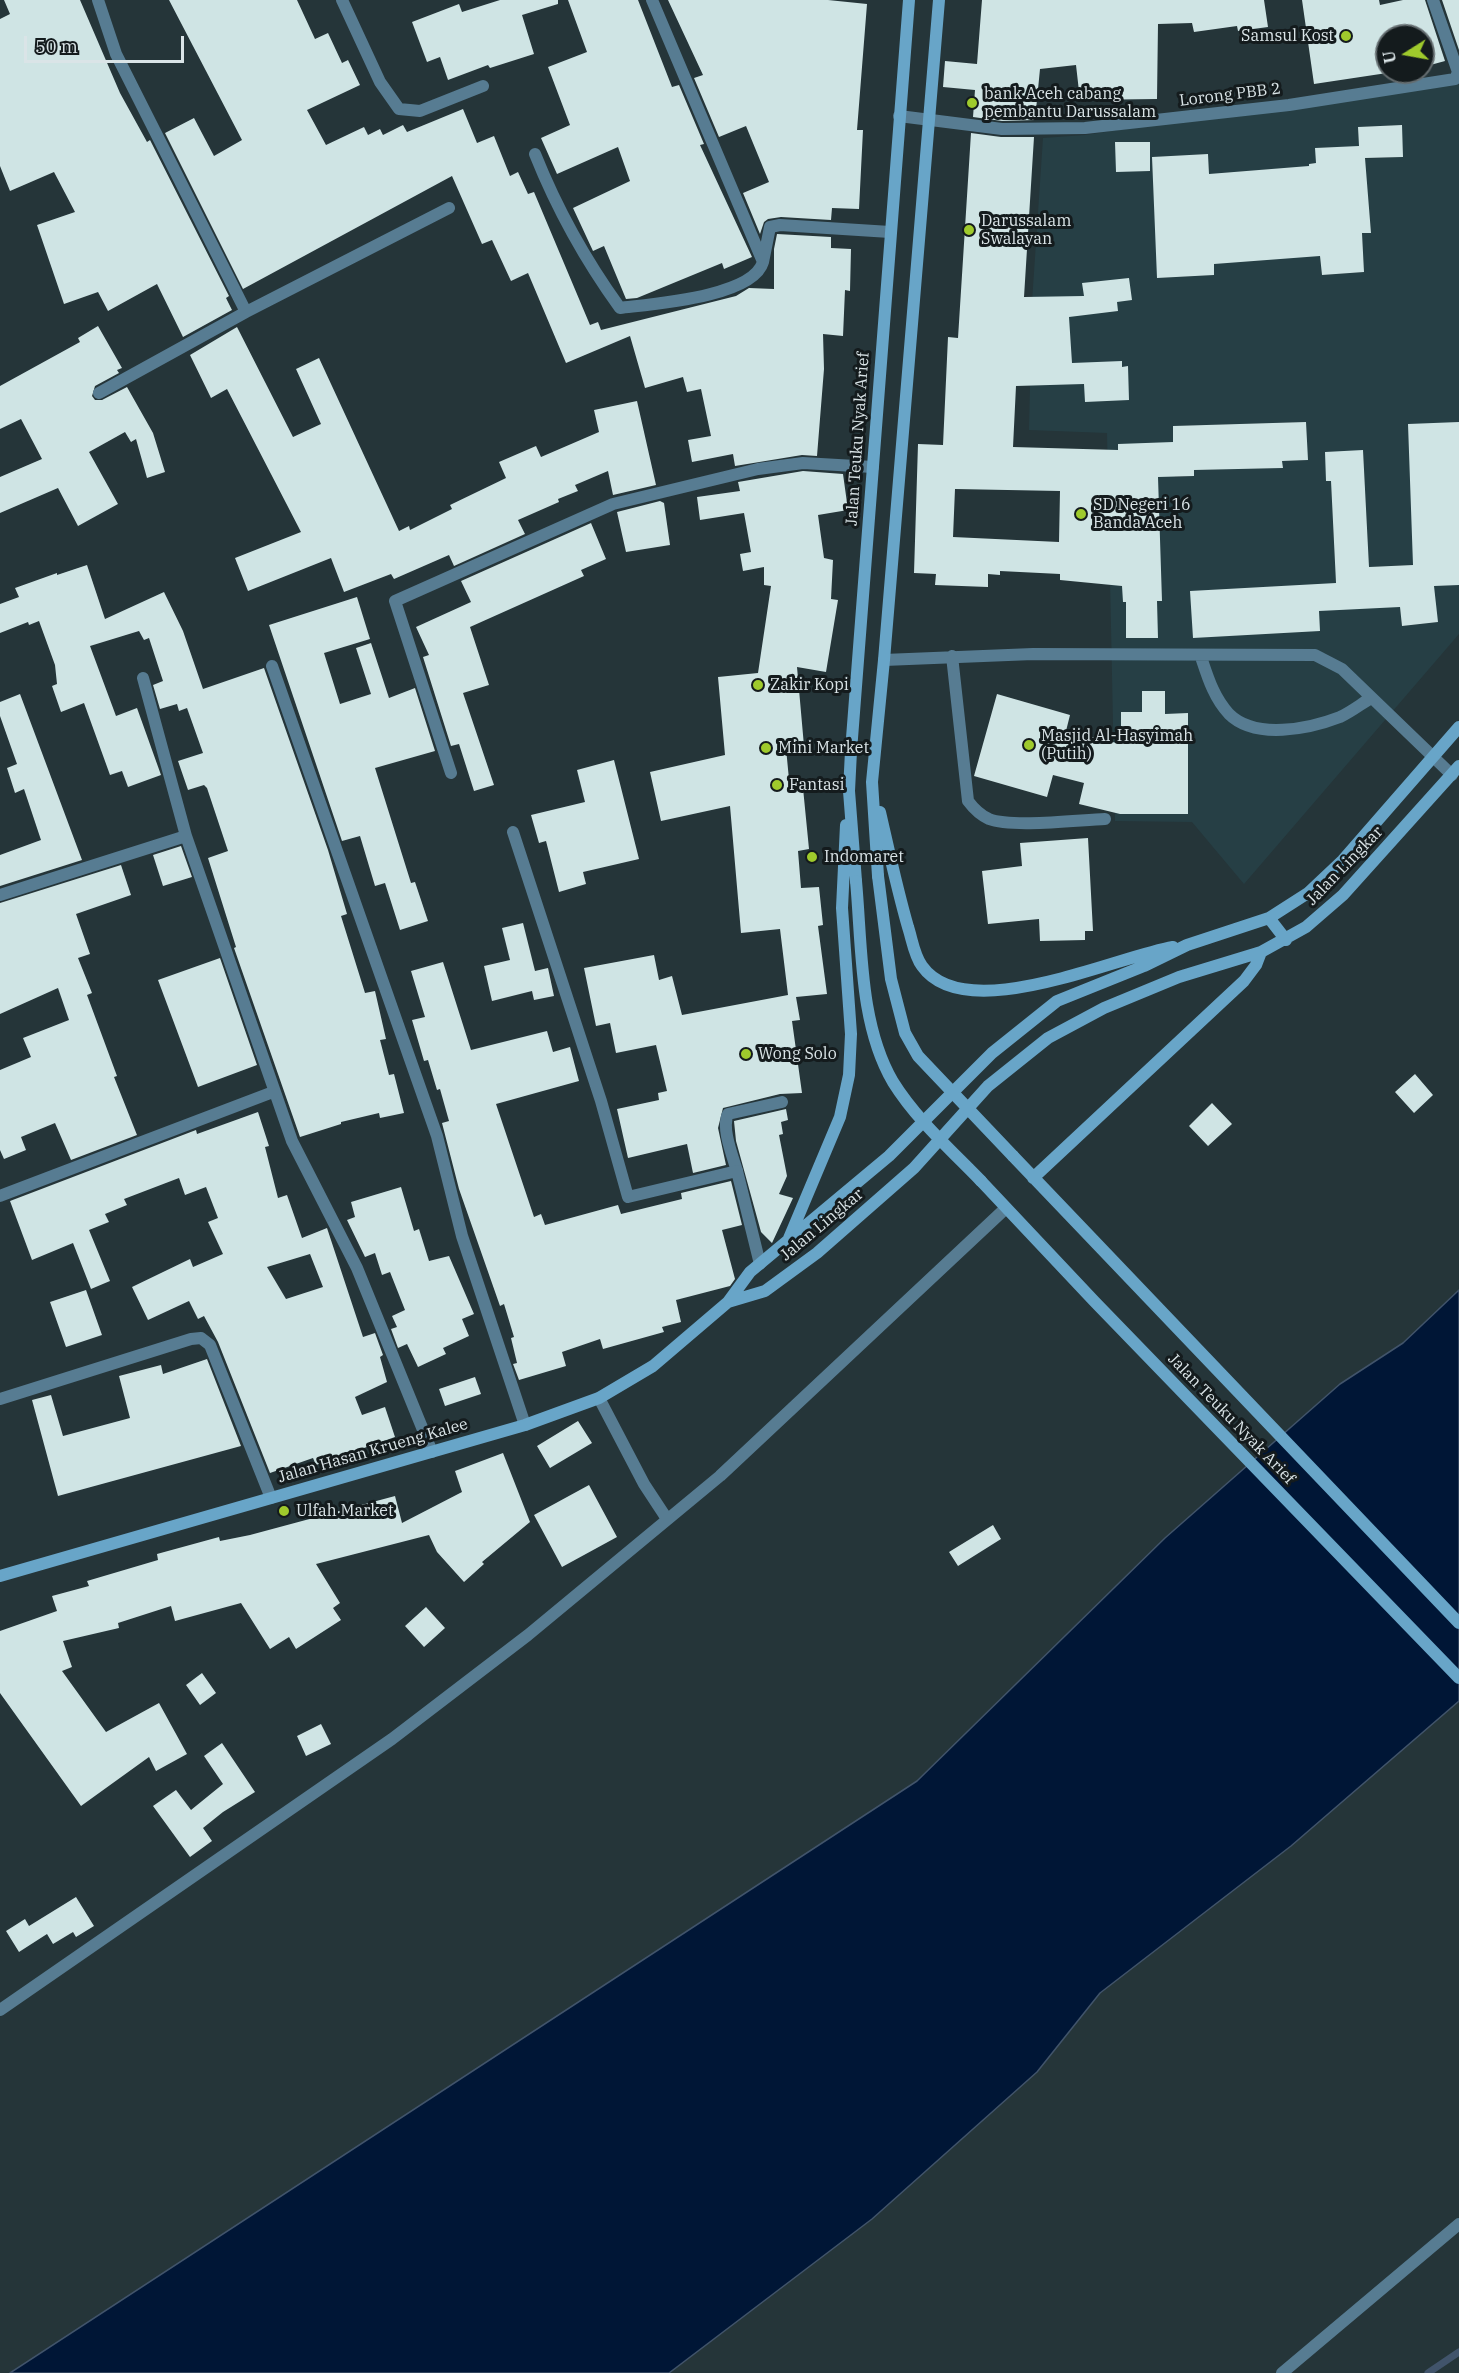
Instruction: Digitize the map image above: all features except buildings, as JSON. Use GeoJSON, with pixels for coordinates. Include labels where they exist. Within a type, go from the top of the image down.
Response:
{"type":"FeatureCollection","features":[{"type":"Feature","properties":{"kind":"main road","name":"Jalan Teuku Nyak Arief"},"geometry":{"type":"LineString","coordinates":[[909,0],[849,791],[856,881],[872,1023],[892,1080],[921,1119],[1459,1678]]}},
{"type":"Feature","properties":{"kind":"main road"},"geometry":{"type":"LineString","coordinates":[[939,0],[872,782],[894,880],[920,964],[930,975],[945,985],[965,990],[1035,984],[1105,968],[1156,950],[1187,945]]}},
{"type":"Feature","properties":{"kind":"main road","name":"Jalan Lingkar"},"geometry":{"type":"LineString","coordinates":[[728,1302],[750,1272],[889,1156],[992,1053],[1057,1001],[1144,966],[1187,945],[1269,918],[1322,882],[1459,727]]}},
{"type":"Feature","properties":{"kind":"main road","name":"Jalan Lingkar"},"geometry":{"type":"LineString","coordinates":[[728,1302],[765,1291],[817,1253],[914,1168],[988,1086],[1048,1038],[1104,1008],[1179,977],[1261,952],[1287,940],[1331,907],[1456,770]]}},
{"type":"Feature","properties":{"kind":"main road","name":"Jalan Teuku Nyak Arief"},"geometry":{"type":"LineString","coordinates":[[872,782],[878,876],[891,979],[905,1033],[918,1056],[1459,1623]]}},
{"type":"Feature","properties":{"kind":"main road"},"geometry":{"type":"LineString","coordinates":[[786,1244],[840,1117],[849,1075],[851,1034],[842,870],[849,791]]}},
{"type":"Feature","properties":{"kind":"main road"},"geometry":{"type":"LineString","coordinates":[[1269,918],[1287,940]]}},
{"type":"Feature","properties":{"kind":"main road"},"geometry":{"type":"LineString","coordinates":[[1033,1178],[1244,981],[1256,965],[1261,952]]}},
{"type":"Feature","properties":{"kind":"main road","name":"Jalan Hasan Krueng Kalee"},"geometry":{"type":"LineString","coordinates":[[0,1576],[525,1425],[599,1398],[653,1366],[728,1302]]}},
{"type":"Feature","properties":{"kind":"street"},"geometry":{"type":"LineString","coordinates":[[98,0],[116,54],[246,312]]}},
{"type":"Feature","properties":{"kind":"street"},"geometry":{"type":"LineString","coordinates":[[342,0],[380,82],[399,108],[420,111],[483,86]]}},
{"type":"Feature","properties":{"kind":"street"},"geometry":{"type":"LineString","coordinates":[[652,0],[763,262]]}},
{"type":"Feature","properties":{"kind":"street"},"geometry":{"type":"LineString","coordinates":[[1432,0],[1458,72]]}},
{"type":"Feature","properties":{"kind":"street","name":"Lorong PBB 2"},"geometry":{"type":"LineString","coordinates":[[928,121],[1002,129],[1085,128],[1289,105],[1455,78],[1458,72]]}},
{"type":"Feature","properties":{"kind":"street"},"geometry":{"type":"LineString","coordinates":[[899,116],[928,121]]}},
{"type":"Feature","properties":{"kind":"street"},"geometry":{"type":"LineString","coordinates":[[536,154],[566,221],[601,281],[620,308],[674,302],[740,285],[760,271],[770,227],[780,225],[890,232]]}},
{"type":"Feature","properties":{"kind":"street"},"geometry":{"type":"LineString","coordinates":[[99,393],[246,312],[449,208]]}},
{"type":"Feature","properties":{"kind":"street"},"geometry":{"type":"LineString","coordinates":[[451,773],[395,601],[613,504],[758,469],[803,463],[873,467]]}},
{"type":"Feature","properties":{"kind":"street"},"geometry":{"type":"LineString","coordinates":[[884,660],[1033,654],[1201,657],[1315,655],[1341,669],[1433,757],[1456,770]]}},
{"type":"Feature","properties":{"kind":"street"},"geometry":{"type":"LineString","coordinates":[[952,656],[968,801],[973,808],[1000,822],[1105,819]]}},
{"type":"Feature","properties":{"kind":"street"},"geometry":{"type":"LineString","coordinates":[[1201,657],[1213,692],[1229,714],[1243,725],[1261,730],[1323,722],[1342,716],[1371,698]]}},
{"type":"Feature","properties":{"kind":"street"},"geometry":{"type":"LineString","coordinates":[[272,666],[437,1136],[462,1236],[525,1425]]}},
{"type":"Feature","properties":{"kind":"street"},"geometry":{"type":"LineString","coordinates":[[143,678],[186,836],[273,1092],[301,1163],[336,1222],[357,1268],[432,1452]]}},
{"type":"Feature","properties":{"kind":"street"},"geometry":{"type":"LineString","coordinates":[[513,832],[601,1101],[628,1197],[737,1171]]}},
{"type":"Feature","properties":{"kind":"street"},"geometry":{"type":"LineString","coordinates":[[0,895],[186,836]]}},
{"type":"Feature","properties":{"kind":"street"},"geometry":{"type":"LineString","coordinates":[[0,1196],[273,1092]]}},
{"type":"Feature","properties":{"kind":"street"},"geometry":{"type":"LineString","coordinates":[[760,1264],[726,1119],[728,1114],[782,1102]]}},
{"type":"Feature","properties":{"kind":"street"},"geometry":{"type":"LineString","coordinates":[[0,2010],[401,1732],[519,1642],[667,1520],[781,1421],[1006,1208]]}},
{"type":"Feature","properties":{"kind":"street"},"geometry":{"type":"LineString","coordinates":[[0,1399],[191,1339],[201,1338],[210,1345],[271,1498]]}},
{"type":"Feature","properties":{"kind":"street"},"geometry":{"type":"LineString","coordinates":[[599,1398],[644,1484],[667,1520]]}},
{"type":"Feature","properties":{"kind":"street"},"geometry":{"type":"LineString","coordinates":[[1282,2373],[1459,2224]]}},
{"type":"Feature","properties":{"kind":"shaded area"},"geometry":{"type":"Polygon","coordinates":[[[1459,80],[1459,634],[1244,884],[1192,822],[1115,821],[1107,433],[1029,430],[1032,302],[1043,138],[1085,135],[1459,80]],[[1401,125],[1358,127],[1360,159],[1403,157],[1401,125]],[[1345,147],[1316,148],[1316,163],[1309,164],[1322,275],[1364,272],[1362,233],[1371,232],[1366,175],[1359,176],[1347,167],[1345,147]],[[1208,154],[1152,157],[1158,278],[1214,275],[1208,154]],[[1290,168],[1220,173],[1226,262],[1290,168]],[[1306,422],[1173,426],[1175,477],[1194,476],[1194,470],[1282,468],[1282,461],[1307,460],[1306,422]],[[1363,450],[1326,481],[1331,481],[1336,585],[1424,564],[1369,567],[1363,450]],[[1435,594],[1399,598],[1402,626],[1437,622],[1435,594]]]}},
{"type":"Feature","properties":{"kind":"water"},"geometry":{"type":"Polygon","coordinates":[[[1459,1290],[1459,1701],[1291,1846],[1100,1993],[1037,2072],[872,2219],[669,2373],[10,2373],[917,1781],[1165,1538],[1340,1384],[1403,1343],[1459,1290]]]}},
{"type":"Feature","properties":{"kind":"waterway"},"geometry":{"type":"LineString","coordinates":[[1428,2373],[1459,2352]]}},
{"type":"Feature","properties":{"kind":"place","name":"Samsul Kost"},"geometry":{"type":"Point","coordinates":[1346,36]}},
{"type":"Feature","properties":{"kind":"place","name":"bank Aceh cabang pembantu Darussalam"},"geometry":{"type":"Point","coordinates":[972,103]}},
{"type":"Feature","properties":{"kind":"place","name":"Darussalam Swalayan"},"geometry":{"type":"Point","coordinates":[969,230]}},
{"type":"Feature","properties":{"kind":"place","name":"SD Negeri 16 Banda Aceh"},"geometry":{"type":"Point","coordinates":[1081,514]}},
{"type":"Feature","properties":{"kind":"place","name":"Zakir Kopi"},"geometry":{"type":"Point","coordinates":[758,685]}},
{"type":"Feature","properties":{"kind":"place","name":"Masjid Al-Hasyimah (Putih)"},"geometry":{"type":"Point","coordinates":[1029,745]}},
{"type":"Feature","properties":{"kind":"place","name":"Mini Market"},"geometry":{"type":"Point","coordinates":[766,748]}},
{"type":"Feature","properties":{"kind":"place","name":"Fantasi"},"geometry":{"type":"Point","coordinates":[777,785]}},
{"type":"Feature","properties":{"kind":"place","name":"Indomaret"},"geometry":{"type":"Point","coordinates":[812,857]}},
{"type":"Feature","properties":{"kind":"place","name":"Wong Solo"},"geometry":{"type":"Point","coordinates":[746,1054]}},
{"type":"Feature","properties":{"kind":"place","name":"Ulfah Market"},"geometry":{"type":"Point","coordinates":[284,1511]}}]}
